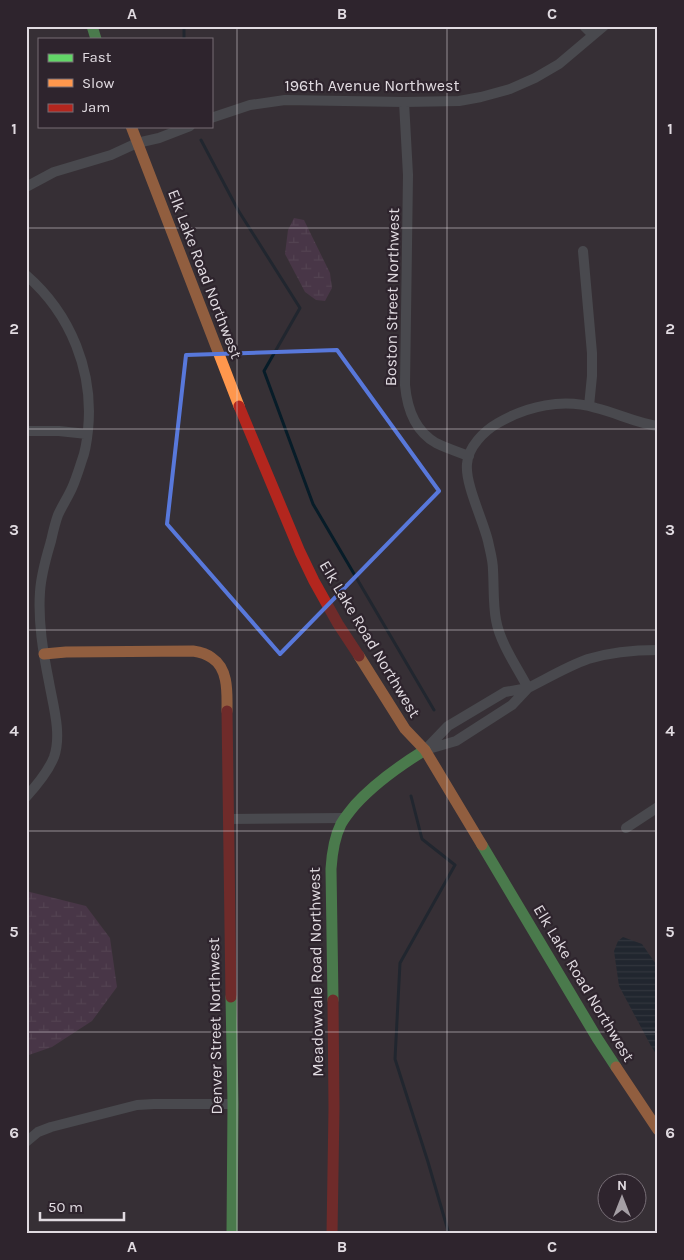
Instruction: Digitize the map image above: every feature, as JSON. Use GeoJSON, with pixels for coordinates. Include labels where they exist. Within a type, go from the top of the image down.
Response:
{"type":"FeatureCollection","features":[{"type":"Feature","properties":{"kind":"street"},"geometry":{"type":"LineString","coordinates":[[92,26],[96,38]]}},
{"type":"Feature","properties":{"kind":"street"},"geometry":{"type":"LineString","coordinates":[[584,26],[593,35]]}},
{"type":"Feature","properties":{"kind":"street","name":"196th Avenue Northwest"},"geometry":{"type":"LineString","coordinates":[[212,118],[250,104],[285,100],[459,101],[510,89],[535,78],[559,64],[604,26]]}},
{"type":"Feature","properties":{"kind":"street","name":"Boston Street Northwest"},"geometry":{"type":"LineString","coordinates":[[404,102],[408,175],[406,398],[409,410],[427,437],[437,444],[469,456]]}},
{"type":"Feature","properties":{"kind":"street","name":"Elk Lake Road Northwest"},"geometry":{"type":"LineString","coordinates":[[132,128],[240,410],[314,581],[338,624],[406,729],[425,750],[597,1038],[658,1130]]}},
{"type":"Feature","properties":{"kind":"street"},"geometry":{"type":"LineString","coordinates":[[26,187],[54,172],[111,155],[137,143],[159,138],[185,128]]}},
{"type":"Feature","properties":{"kind":"street"},"geometry":{"type":"LineString","coordinates":[[583,251],[592,353],[589,406]]}},
{"type":"Feature","properties":{"kind":"street"},"geometry":{"type":"LineString","coordinates":[[26,275],[39,287],[67,324],[80,353],[84,368],[90,414],[83,458],[73,486],[58,516],[41,579],[39,612],[44,654],[55,715],[57,743],[50,766],[26,797]]}},
{"type":"Feature","properties":{"kind":"street"},"geometry":{"type":"LineString","coordinates":[[528,688],[498,630],[494,608],[492,559],[468,474],[467,464],[469,456],[481,436],[491,428],[519,413],[543,406],[556,404],[589,406],[644,424],[658,426]]}},
{"type":"Feature","properties":{"kind":"street"},"geometry":{"type":"LineString","coordinates":[[26,431],[59,431],[87,434]]}},
{"type":"Feature","properties":{"kind":"street","name":"Denver Street Northwest"},"geometry":{"type":"LineString","coordinates":[[44,654],[180,650],[203,652],[216,659],[224,673],[226,681],[233,1104],[232,1234]]}},
{"type":"Feature","properties":{"kind":"street"},"geometry":{"type":"LineString","coordinates":[[425,750],[448,726],[505,692],[528,688],[586,660],[612,653],[658,650]]}},
{"type":"Feature","properties":{"kind":"street"},"geometry":{"type":"LineString","coordinates":[[425,750],[456,741],[512,706],[528,688]]}},
{"type":"Feature","properties":{"kind":"street","name":"Meadowvale Road Northwest"},"geometry":{"type":"LineString","coordinates":[[332,1234],[334,1098],[331,858],[340,826],[345,818],[373,787],[397,767],[425,750]]}},
{"type":"Feature","properties":{"kind":"street"},"geometry":{"type":"LineString","coordinates":[[626,828],[658,807]]}},
{"type":"Feature","properties":{"kind":"street"},"geometry":{"type":"LineString","coordinates":[[228,819],[345,818]]}},
{"type":"Feature","properties":{"kind":"street"},"geometry":{"type":"LineString","coordinates":[[26,1142],[38,1132],[51,1127],[137,1105],[233,1104]]}},
{"type":"Feature","properties":{"kind":"highlighted area"},"geometry":{"type":"Polygon","coordinates":[[[337,350],[439,491],[280,654],[167,524],[186,355],[337,350]]]}},
{"type":"Feature","properties":{"kind":"green space"},"geometry":{"type":"Polygon","coordinates":[[[294,218],[304,220],[330,273],[332,288],[325,301],[316,300],[305,292],[285,254],[288,230],[294,218]]]}},
{"type":"Feature","properties":{"kind":"green space"},"geometry":{"type":"Polygon","coordinates":[[[26,891],[86,906],[110,938],[117,987],[92,1021],[52,1047],[26,1056],[26,891]]]}},
{"type":"Feature","properties":{"kind":"water"},"geometry":{"type":"Polygon","coordinates":[[[623,937],[642,944],[658,967],[658,1057],[619,986],[614,951],[618,941],[623,937]]]}},
{"type":"Feature","properties":{"kind":"waterway"},"geometry":{"type":"LineString","coordinates":[[184,26],[184,38]]}},
{"type":"Feature","properties":{"kind":"waterway"},"geometry":{"type":"LineString","coordinates":[[201,140],[238,210],[300,308],[264,371],[313,504],[434,710]]}},
{"type":"Feature","properties":{"kind":"waterway"},"geometry":{"type":"LineString","coordinates":[[411,796],[422,839],[455,865],[400,963],[395,1059],[449,1234]]}},
{"type":"Feature","properties":{"kind":"traffic: fast"},"geometry":{"type":"LineString","coordinates":[[92,26],[96,38]]}},
{"type":"Feature","properties":{"kind":"traffic: fast"},"geometry":{"type":"LineString","coordinates":[[333,1000],[331,869],[334,846],[339,829],[351,810],[371,789],[425,750]]}},
{"type":"Feature","properties":{"kind":"traffic: fast"},"geometry":{"type":"LineString","coordinates":[[482,845],[616,1067]]}},
{"type":"Feature","properties":{"kind":"traffic: fast"},"geometry":{"type":"LineString","coordinates":[[231,997],[233,1104],[232,1234]]}},
{"type":"Feature","properties":{"kind":"traffic: slow"},"geometry":{"type":"LineString","coordinates":[[132,128],[239,406]]}},
{"type":"Feature","properties":{"kind":"traffic: slow"},"geometry":{"type":"LineString","coordinates":[[44,654],[66,652],[193,651],[208,655],[222,669],[226,682],[227,711]]}},
{"type":"Feature","properties":{"kind":"traffic: slow"},"geometry":{"type":"LineString","coordinates":[[359,656],[405,729],[425,750],[482,845]]}},
{"type":"Feature","properties":{"kind":"traffic: slow"},"geometry":{"type":"LineString","coordinates":[[616,1067],[658,1130]]}},
{"type":"Feature","properties":{"kind":"traffic: jam"},"geometry":{"type":"LineString","coordinates":[[239,406],[300,552],[338,624],[359,656]]}},
{"type":"Feature","properties":{"kind":"traffic: jam"},"geometry":{"type":"LineString","coordinates":[[227,711],[231,997]]}},
{"type":"Feature","properties":{"kind":"traffic: jam"},"geometry":{"type":"LineString","coordinates":[[332,1234],[333,1000]]}}]}
